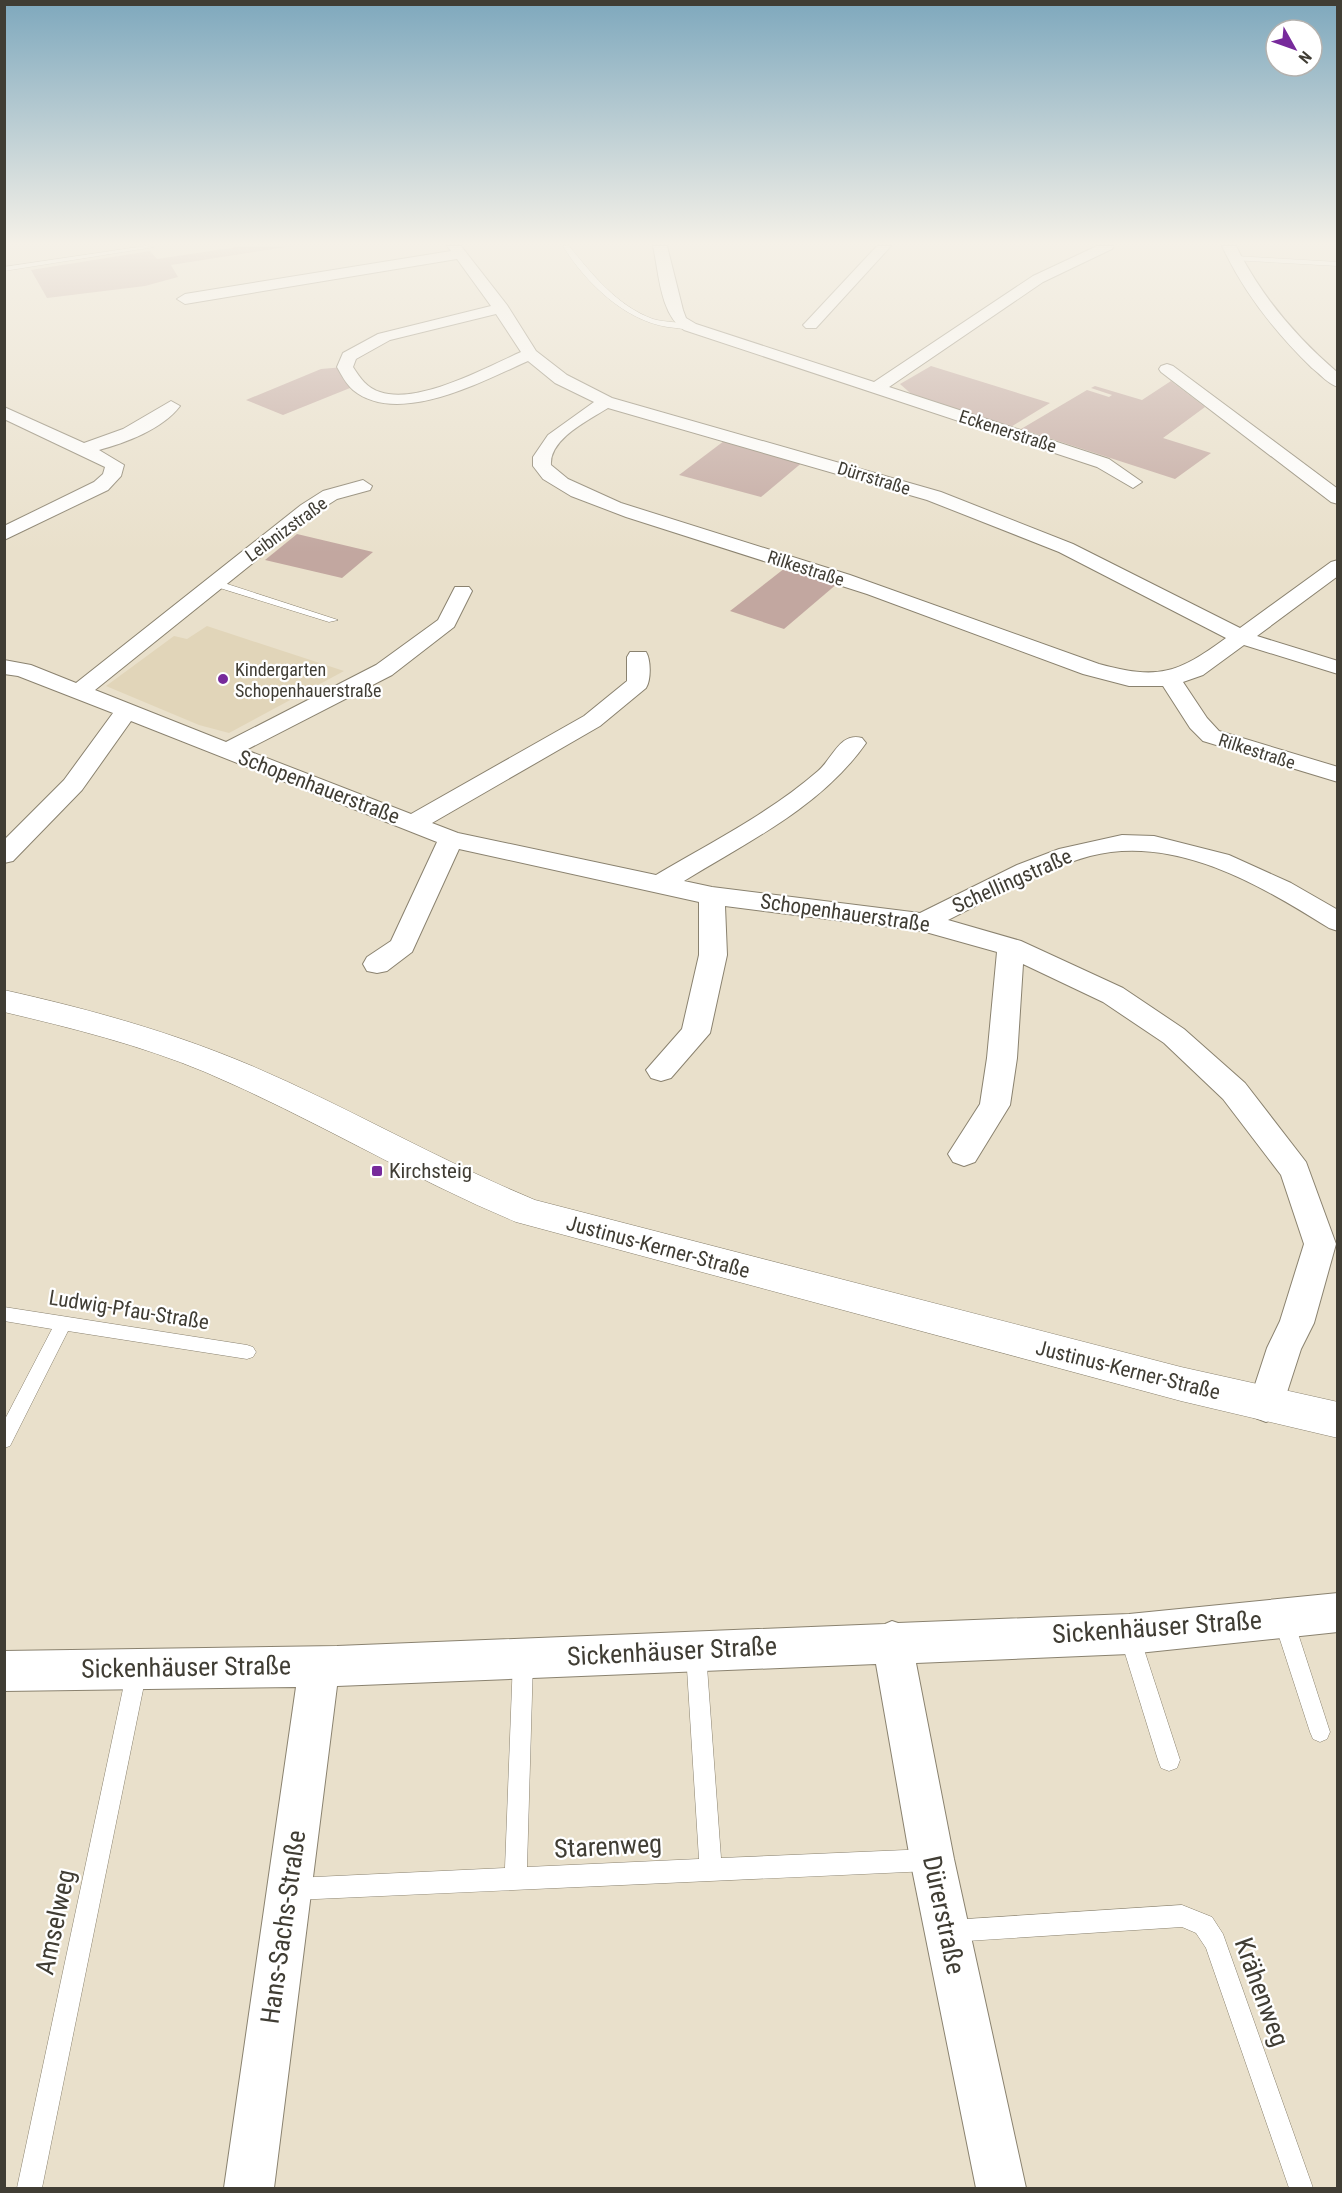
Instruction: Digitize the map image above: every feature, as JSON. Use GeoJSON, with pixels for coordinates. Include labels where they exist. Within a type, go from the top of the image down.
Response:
{"type":"FeatureCollection","features":[{"type":"Feature","properties":{"kind":"street"},"geometry":{"type":"LineString","coordinates":[[363,348],[349,356],[345,367],[357,386],[365,392],[395,400],[419,398],[530,354]]}},
{"type":"Feature","properties":{"kind":"street","name":"Dürrstraße"},"geometry":{"type":"LineString","coordinates":[[527,348],[530,354],[561,379],[606,402],[934,496],[1066,548],[1240,638],[1285,654],[1338,668]]}},
{"type":"Feature","properties":{"kind":"street","name":"Eckenerstraße"},"geometry":{"type":"LineString","coordinates":[[755,348],[1103,463],[1133,482]]}},
{"type":"Feature","properties":{"kind":"street"},"geometry":{"type":"LineString","coordinates":[[876,388],[935,348]]}},
{"type":"Feature","properties":{"kind":"street"},"geometry":{"type":"LineString","coordinates":[[1300,348],[1338,382]]}},
{"type":"Feature","properties":{"kind":"street"},"geometry":{"type":"LineString","coordinates":[[1167,369],[1338,498]]}},
{"type":"Feature","properties":{"kind":"street","name":"Rilkestraße"},"geometry":{"type":"LineString","coordinates":[[606,402],[556,436],[541,456],[543,467],[560,484],[625,511],[844,580],[1091,669],[1129,679],[1169,679],[1194,670],[1338,566]]}},
{"type":"Feature","properties":{"kind":"street"},"geometry":{"type":"LineString","coordinates":[[83,449],[102,444],[145,426],[171,406]]}},
{"type":"Feature","properties":{"kind":"street"},"geometry":{"type":"LineString","coordinates":[[4,534],[73,502],[101,486],[112,476],[115,465],[5,412]]}},
{"type":"Feature","properties":{"kind":"street","name":"Leibnizstraße"},"geometry":{"type":"LineString","coordinates":[[79,692],[308,509],[330,495],[363,486]]}},
{"type":"Feature","properties":{"kind":"street","name":"Schopenhauerstraße"},"geometry":{"type":"LineString","coordinates":[[226,751],[384,669],[447,623],[462,591]]}},
{"type":"Feature","properties":{"kind":"street","name":"Schopenhauerstraße"},"geometry":{"type":"LineString","coordinates":[[412,824],[592,721],[638,682],[638,657]]}},
{"type":"Feature","properties":{"kind":"street","name":"Schopenhauerstraße"},"geometry":{"type":"LineString","coordinates":[[4,667],[23,670],[452,839],[712,896],[923,921],[1011,947],[1113,994],[1174,1036],[1234,1091],[1295,1171],[1329,1245],[1281,1356],[1266,1406]]}},
{"type":"Feature","properties":{"kind":"street","name":"Rilkestraße"},"geometry":{"type":"LineString","coordinates":[[1169,679],[1187,703],[1197,726],[1211,736],[1338,775]]}},
{"type":"Feature","properties":{"kind":"street"},"geometry":{"type":"LineString","coordinates":[[4,855],[73,785],[126,711]]}},
{"type":"Feature","properties":{"kind":"street"},"geometry":{"type":"LineString","coordinates":[[659,885],[779,812],[828,775],[854,743]]}},
{"type":"Feature","properties":{"kind":"street"},"geometry":{"type":"LineString","coordinates":[[376,964],[402,946],[452,839]]}},
{"type":"Feature","properties":{"kind":"street","name":"Schellingstraße"},"geometry":{"type":"LineString","coordinates":[[923,921],[1059,857],[1093,847],[1125,844],[1181,848],[1229,864],[1293,894],[1338,921]]}},
{"type":"Feature","properties":{"kind":"street"},"geometry":{"type":"LineString","coordinates":[[661,1070],[696,1033],[712,955],[712,896]]}},
{"type":"Feature","properties":{"kind":"street"},"geometry":{"type":"LineString","coordinates":[[964,1154],[994,1105],[1002,1058],[1011,947]]}},
{"type":"Feature","properties":{"kind":"street","name":"Justinus-Kerner-Straße"},"geometry":{"type":"LineString","coordinates":[[4,1001],[117,1028],[205,1059],[306,1104],[429,1170],[529,1212],[1266,1406],[1338,1420]]}},
{"type":"Feature","properties":{"kind":"street","name":"Sickenhäuser Straße"},"geometry":{"type":"LineString","coordinates":[[4,1671],[320,1665],[891,1641],[1130,1634],[1338,1612]]}},
{"type":"Feature","properties":{"kind":"street","name":"Dürerstraße"},"geometry":{"type":"LineString","coordinates":[[891,1641],[946,1931],[1001,2188]]}},
{"type":"Feature","properties":{"kind":"street","name":"Hans-Sachs-Straße"},"geometry":{"type":"LineString","coordinates":[[249,2188],[320,1665]]}},
{"type":"Feature","properties":{"kind":"lane","name":"Leibnizstraße"},"geometry":{"type":"LineString","coordinates":[[214,583],[333,620]]}},
{"type":"Feature","properties":{"kind":"lane","name":"Ludwig-Pfau-Straße"},"geometry":{"type":"LineString","coordinates":[[4,1314],[247,1352]]}},
{"type":"Feature","properties":{"kind":"lane"},"geometry":{"type":"LineString","coordinates":[[4,1440],[64,1323]]}},
{"type":"Feature","properties":{"kind":"lane"},"geometry":{"type":"LineString","coordinates":[[1282,1617],[1320,1732]]}},
{"type":"Feature","properties":{"kind":"lane"},"geometry":{"type":"LineString","coordinates":[[1130,1634],[1169,1760]]}},
{"type":"Feature","properties":{"kind":"lane"},"geometry":{"type":"LineString","coordinates":[[696,1650],[711,1870]]}},
{"type":"Feature","properties":{"kind":"lane"},"geometry":{"type":"LineString","coordinates":[[516,1879],[523,1657]]}},
{"type":"Feature","properties":{"kind":"lane","name":"Amselweg"},"geometry":{"type":"LineString","coordinates":[[28,2188],[138,1667]]}},
{"type":"Feature","properties":{"kind":"lane","name":"Starenweg"},"geometry":{"type":"LineString","coordinates":[[288,1889],[932,1860]]}},
{"type":"Feature","properties":{"kind":"lane","name":"Krähenweg"},"geometry":{"type":"LineString","coordinates":[[946,1931],[1182,1916],[1204,1925],[1215,1942],[1301,2188]]}},
{"type":"Feature","properties":{"kind":"shaded area"},"geometry":{"type":"Polygon","coordinates":[[[931,366],[1050,403],[1009,428],[916,398],[900,384],[931,366]]]}},
{"type":"Feature","properties":{"kind":"shaded area"},"geometry":{"type":"Polygon","coordinates":[[[344,367],[355,386],[283,415],[246,400],[321,369],[344,367]]]}},
{"type":"Feature","properties":{"kind":"shaded area"},"geometry":{"type":"Polygon","coordinates":[[[1171,381],[1205,407],[1163,438],[1211,453],[1175,479],[1021,429],[1087,390],[1109,397],[1112,395],[1091,388],[1095,386],[1142,400],[1171,381]]]}},
{"type":"Feature","properties":{"kind":"shaded area"},"geometry":{"type":"Polygon","coordinates":[[[724,441],[804,461],[761,497],[679,475],[724,441]]]}},
{"type":"Feature","properties":{"kind":"shaded area"},"geometry":{"type":"Polygon","coordinates":[[[297,534],[373,552],[342,578],[265,560],[297,534]]]}},
{"type":"Feature","properties":{"kind":"shaded area"},"geometry":{"type":"Polygon","coordinates":[[[785,568],[838,583],[784,629],[730,611],[785,568]]]}},
{"type":"Feature","properties":{"kind":"shaded area","name":"Kindergarten Schopenhauerstraße"},"geometry":{"type":"Polygon","coordinates":[[[207,626],[344,671],[229,733],[199,725],[106,686],[174,636],[187,639],[207,626]]]}},
{"type":"Feature","properties":{"kind":"place","name":"Kindergarten Schopenhauerstraße"},"geometry":{"type":"Point","coordinates":[223,679]}},
{"type":"Feature","properties":{"kind":"place","name":"Kirchsteig"},"geometry":{"type":"Point","coordinates":[377,1171]}}]}
